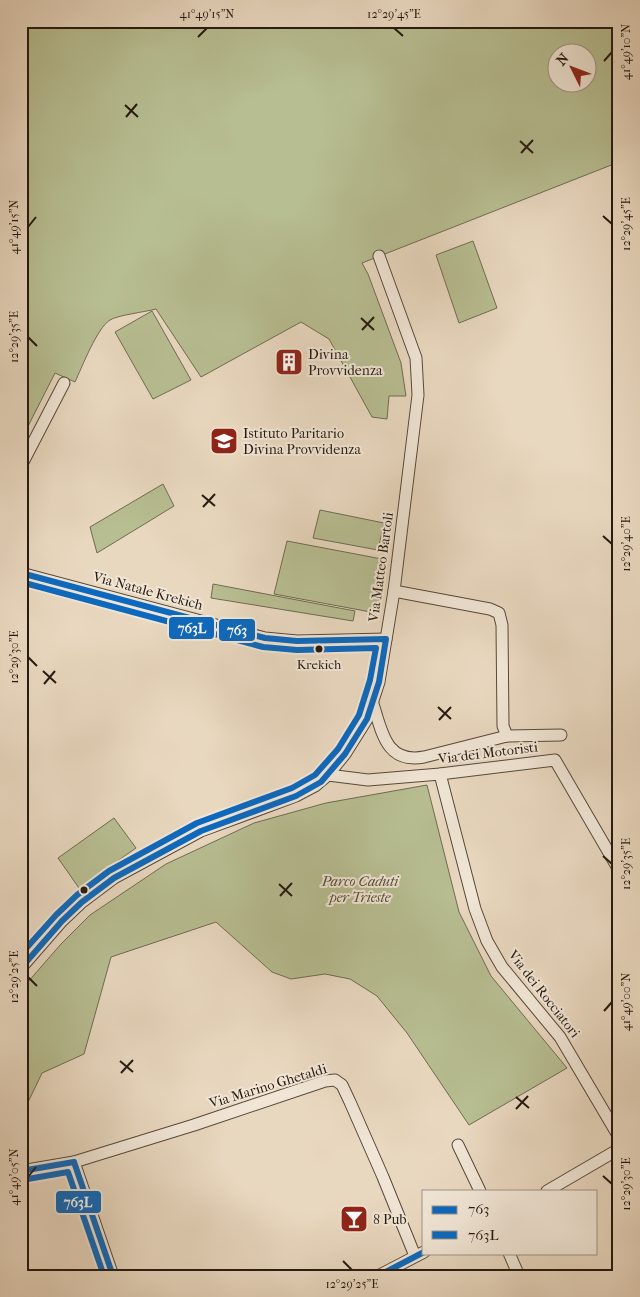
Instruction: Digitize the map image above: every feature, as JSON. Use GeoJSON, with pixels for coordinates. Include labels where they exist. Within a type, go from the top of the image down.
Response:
{"type":"FeatureCollection","features":[{"type":"Feature","properties":{"kind":"street","name":"Via Matteo Bartoli"},"geometry":{"type":"LineString","coordinates":[[21,968],[62,921],[87,898],[114,878],[201,831],[307,791],[321,782],[345,754],[367,719],[379,682],[394,591],[418,395],[416,358],[379,256]]}},
{"type":"Feature","properties":{"kind":"street"},"geometry":{"type":"LineString","coordinates":[[21,466],[64,383]]}},
{"type":"Feature","properties":{"kind":"street","name":"Via Natale Krekich"},"geometry":{"type":"LineString","coordinates":[[21,573],[265,638],[297,640],[386,639]]}},
{"type":"Feature","properties":{"kind":"street"},"geometry":{"type":"LineString","coordinates":[[394,591],[490,609],[499,613],[502,625],[503,726],[507,736]]}},
{"type":"Feature","properties":{"kind":"street"},"geometry":{"type":"LineString","coordinates":[[373,704],[386,742],[403,757],[424,757],[507,736],[562,735]]}},
{"type":"Feature","properties":{"kind":"street","name":"Via dei Motoristi"},"geometry":{"type":"LineString","coordinates":[[328,775],[368,780],[440,774],[555,760],[619,870]]}},
{"type":"Feature","properties":{"kind":"street","name":"Via dei Rocciatori"},"geometry":{"type":"LineString","coordinates":[[440,774],[475,908],[487,942],[502,967],[560,1037],[619,1137]]}},
{"type":"Feature","properties":{"kind":"street","name":"Via Marino Ghetaldi"},"geometry":{"type":"LineString","coordinates":[[21,1171],[74,1162],[194,1125],[325,1081],[335,1080],[342,1085],[420,1254]]}},
{"type":"Feature","properties":{"kind":"street"},"geometry":{"type":"LineString","coordinates":[[458,1145],[480,1190]]}},
{"type":"Feature","properties":{"kind":"street"},"geometry":{"type":"LineString","coordinates":[[549,1190],[619,1149]]}},
{"type":"Feature","properties":{"kind":"street"},"geometry":{"type":"LineString","coordinates":[[74,1162],[113,1276]]}},
{"type":"Feature","properties":{"kind":"street"},"geometry":{"type":"LineString","coordinates":[[378,1276],[420,1254]]}},
{"type":"Feature","properties":{"kind":"street"},"geometry":{"type":"LineString","coordinates":[[509,1254],[519,1276]]}},
{"type":"Feature","properties":{"kind":"green space"},"geometry":{"type":"Polygon","coordinates":[[[21,21],[614,21],[619,41],[619,162],[362,263],[368,274],[401,363],[406,396],[389,396],[387,419],[372,417],[329,339],[301,322],[201,377],[156,309],[119,317],[105,324],[90,348],[75,382],[55,373],[21,440],[21,21]]]}},
{"type":"Feature","properties":{"kind":"green space"},"geometry":{"type":"Polygon","coordinates":[[[473,241],[497,308],[459,323],[436,255],[473,241]]]}},
{"type":"Feature","properties":{"kind":"green space"},"geometry":{"type":"Polygon","coordinates":[[[152,311],[191,380],[153,399],[115,332],[152,311]]]}},
{"type":"Feature","properties":{"kind":"green space"},"geometry":{"type":"Polygon","coordinates":[[[163,484],[174,506],[97,553],[90,527],[163,484]]]}},
{"type":"Feature","properties":{"kind":"green space"},"geometry":{"type":"Polygon","coordinates":[[[320,510],[384,523],[378,550],[313,538],[320,510]]]}},
{"type":"Feature","properties":{"kind":"green space"},"geometry":{"type":"Polygon","coordinates":[[[287,541],[387,560],[376,613],[274,594],[287,541]]]}},
{"type":"Feature","properties":{"kind":"green space"},"geometry":{"type":"Polygon","coordinates":[[[213,584],[355,611],[353,621],[211,598],[213,584]]]}},
{"type":"Feature","properties":{"kind":"green space","name":"Parco Caduti per Trieste"},"geometry":{"type":"Polygon","coordinates":[[[427,785],[459,912],[491,976],[567,1068],[469,1125],[407,1033],[377,996],[350,979],[325,974],[291,979],[272,972],[216,922],[111,957],[84,1054],[42,1073],[21,1117],[21,990],[61,944],[90,915],[166,864],[254,823],[326,803],[427,785]]]}},
{"type":"Feature","properties":{"kind":"green space"},"geometry":{"type":"Polygon","coordinates":[[[114,818],[136,848],[79,888],[58,858],[114,818]]]}},
{"type":"Feature","properties":{"kind":"transit line","name":"763"},"geometry":{"type":"LineString","coordinates":[[21,573],[265,638],[297,641],[386,639],[379,682],[367,719],[345,754],[321,782],[296,796],[201,831],[114,878],[82,902],[62,921],[21,968]]}},
{"type":"Feature","properties":{"kind":"transit line","name":"763L"},"geometry":{"type":"LineString","coordinates":[[21,582],[263,647],[297,650],[376,648],[370,680],[359,715],[338,749],[315,775],[292,788],[197,823],[109,871],[77,895],[21,954]]}},
{"type":"Feature","properties":{"kind":"transit line","name":"763"},"geometry":{"type":"LineString","coordinates":[[74,1162],[113,1276]]}},
{"type":"Feature","properties":{"kind":"transit line","name":"763"},"geometry":{"type":"LineString","coordinates":[[21,1171],[74,1162]]}},
{"type":"Feature","properties":{"kind":"transit line","name":"763L"},"geometry":{"type":"LineString","coordinates":[[22,1180],[68,1172],[104,1276]]}},
{"type":"Feature","properties":{"kind":"transit line","name":"763"},"geometry":{"type":"LineString","coordinates":[[378,1276],[422,1253]]}},
{"type":"Feature","properties":{"kind":"place","name":"Divina Provvidenza"},"geometry":{"type":"Point","coordinates":[289,362]}},
{"type":"Feature","properties":{"kind":"place","name":"Istituto Paritario Divina Provvidenza"},"geometry":{"type":"Point","coordinates":[224,441]}},
{"type":"Feature","properties":{"kind":"place","name":"Krekich"},"geometry":{"type":"Point","coordinates":[319,649]}},
{"type":"Feature","properties":{"kind":"place","name":"8 Pub"},"geometry":{"type":"Point","coordinates":[354,1219]}}]}
